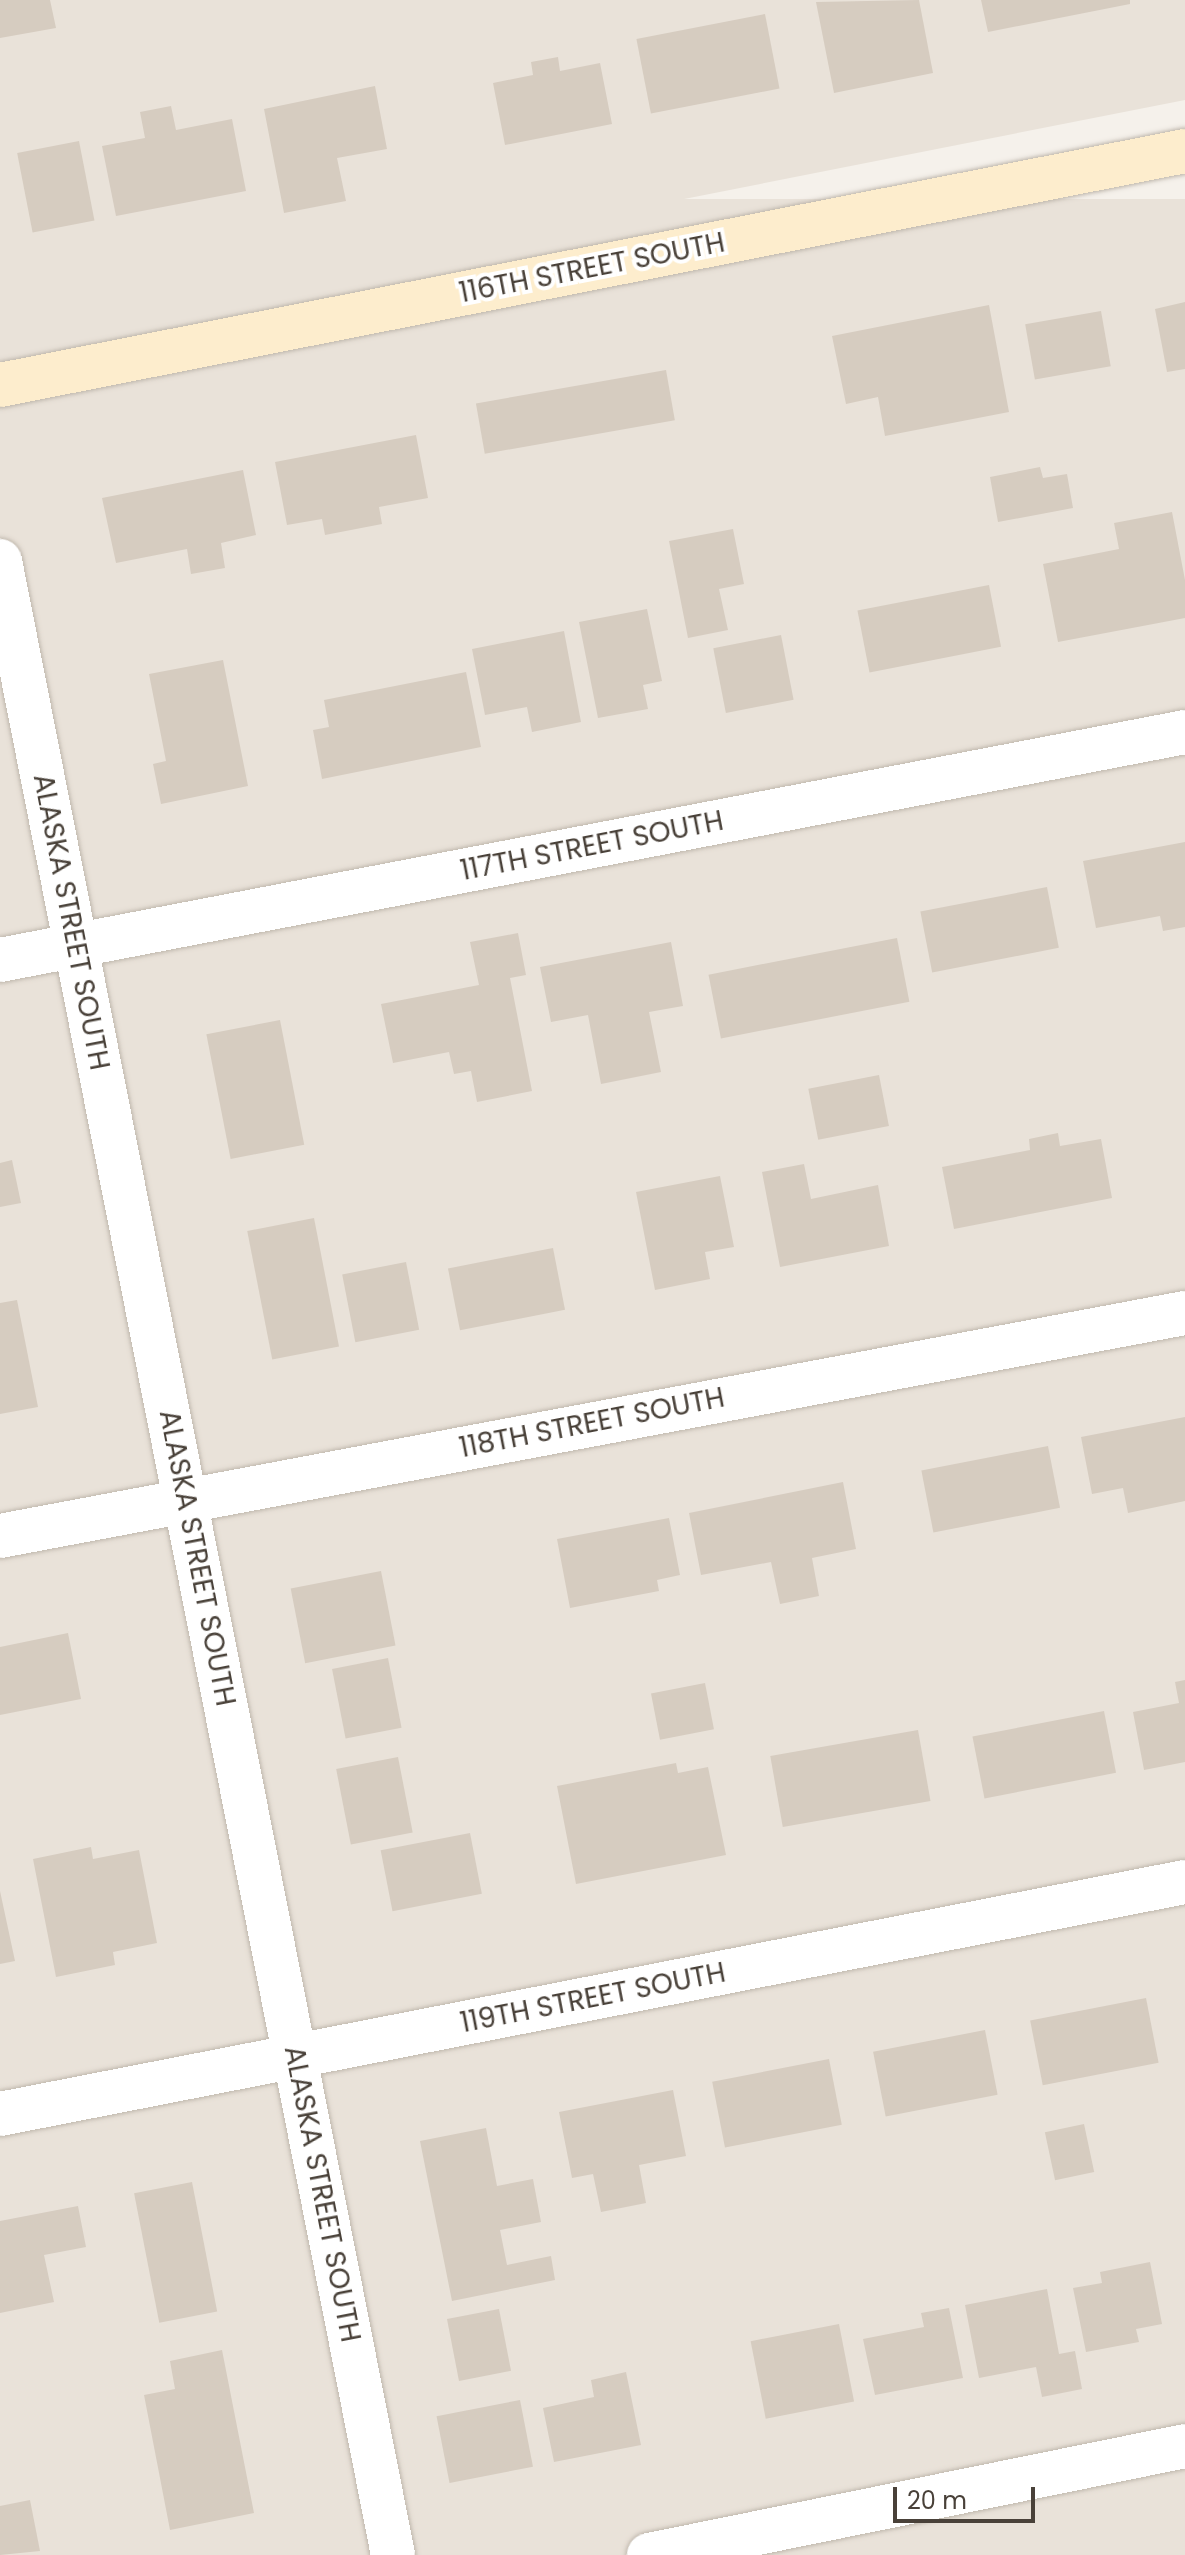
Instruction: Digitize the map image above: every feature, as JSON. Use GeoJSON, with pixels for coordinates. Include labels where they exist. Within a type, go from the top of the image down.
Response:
{"type":"FeatureCollection","features":[{"type":"Feature","properties":{"kind":"street","name":"116TH STREET SOUTH"},"geometry":{"type":"LineString","coordinates":[[0,385],[1185,151]]}},
{"type":"Feature","properties":{"kind":"street","name":"ALASKA STREET SOUTH"},"geometry":{"type":"LineString","coordinates":[[0,561],[393,2555]]}},
{"type":"Feature","properties":{"kind":"street","name":"117TH STREET SOUTH"},"geometry":{"type":"LineString","coordinates":[[0,960],[1185,732]]}},
{"type":"Feature","properties":{"kind":"street","name":"118TH STREET SOUTH"},"geometry":{"type":"LineString","coordinates":[[0,1536],[1185,1313]]}},
{"type":"Feature","properties":{"kind":"street","name":"119TH STREET SOUTH"},"geometry":{"type":"LineString","coordinates":[[0,2114],[1185,1882]]}},
{"type":"Feature","properties":{"kind":"street"},"geometry":{"type":"LineString","coordinates":[[649,2555],[1185,2446]]}},
{"type":"Feature","properties":{"kind":"shaded area"},"geometry":{"type":"Polygon","coordinates":[[[0,0],[1185,0],[1185,100],[0,334],[0,0]]]}},
{"type":"Feature","properties":{"kind":"shaded area"},"geometry":{"type":"Polygon","coordinates":[[[0,199],[1185,199],[1185,2555],[0,2555],[0,199]]]}},
{"type":"Feature","properties":{"kind":"building"},"geometry":{"type":"Polygon","coordinates":[[[0,0],[50,0],[56,28],[0,38],[0,0]]]}},
{"type":"Feature","properties":{"kind":"building"},"geometry":{"type":"Polygon","coordinates":[[[919,0],[933,73],[834,93],[816,2],[919,0]]]}},
{"type":"Feature","properties":{"kind":"building"},"geometry":{"type":"Polygon","coordinates":[[[981,0],[1130,0],[1130,4],[988,32],[981,0]]]}},
{"type":"Feature","properties":{"kind":"building"},"geometry":{"type":"Polygon","coordinates":[[[765,14],[780,89],[651,114],[636,39],[765,14]]]}},
{"type":"Feature","properties":{"kind":"building"},"geometry":{"type":"Polygon","coordinates":[[[558,57],[560,71],[600,63],[612,124],[505,145],[493,83],[533,75],[531,62],[558,57]]]}},
{"type":"Feature","properties":{"kind":"building"},"geometry":{"type":"Polygon","coordinates":[[[375,86],[387,149],[337,158],[346,201],[284,213],[264,109],[375,86]]]}},
{"type":"Feature","properties":{"kind":"building"},"geometry":{"type":"Polygon","coordinates":[[[171,106],[176,130],[232,119],[246,191],[116,216],[102,146],[145,138],[140,112],[171,106]]]}},
{"type":"Feature","properties":{"kind":"building"},"geometry":{"type":"Polygon","coordinates":[[[79,141],[94,221],[33,233],[17,153],[79,141]]]}},
{"type":"Feature","properties":{"kind":"building"},"geometry":{"type":"Polygon","coordinates":[[[1185,302],[1185,369],[1167,372],[1155,309],[1185,302]]]}},
{"type":"Feature","properties":{"kind":"building"},"geometry":{"type":"Polygon","coordinates":[[[989,305],[1009,412],[885,436],[878,397],[846,404],[832,336],[989,305]]]}},
{"type":"Feature","properties":{"kind":"building"},"geometry":{"type":"Polygon","coordinates":[[[1101,311],[1111,366],[1035,380],[1025,324],[1101,311]]]}},
{"type":"Feature","properties":{"kind":"building"},"geometry":{"type":"Polygon","coordinates":[[[666,370],[675,420],[485,454],[476,404],[666,370]]]}},
{"type":"Feature","properties":{"kind":"building"},"geometry":{"type":"Polygon","coordinates":[[[416,435],[428,498],[379,507],[382,524],[325,535],[322,519],[287,525],[275,462],[416,435]]]}},
{"type":"Feature","properties":{"kind":"building"},"geometry":{"type":"Polygon","coordinates":[[[1040,467],[1043,478],[1067,474],[1073,508],[998,522],[990,477],[1040,467]]]}},
{"type":"Feature","properties":{"kind":"building"},"geometry":{"type":"Polygon","coordinates":[[[243,470],[256,535],[221,543],[225,568],[191,574],[187,549],[116,563],[102,498],[243,470]]]}},
{"type":"Feature","properties":{"kind":"building"},"geometry":{"type":"Polygon","coordinates":[[[1172,512],[1185,580],[1185,618],[1058,642],[1043,564],[1119,549],[1114,523],[1172,512]]]}},
{"type":"Feature","properties":{"kind":"building"},"geometry":{"type":"Polygon","coordinates":[[[733,529],[744,584],[719,589],[728,630],[688,638],[669,541],[733,529]]]}},
{"type":"Feature","properties":{"kind":"building"},"geometry":{"type":"Polygon","coordinates":[[[989,585],[1001,647],[869,672],[857,611],[989,585]]]}},
{"type":"Feature","properties":{"kind":"building"},"geometry":{"type":"Polygon","coordinates":[[[647,609],[662,681],[643,685],[648,709],[598,718],[579,622],[647,609]]]}},
{"type":"Feature","properties":{"kind":"building"},"geometry":{"type":"Polygon","coordinates":[[[564,631],[581,722],[532,732],[527,707],[485,715],[472,649],[564,631]]]}},
{"type":"Feature","properties":{"kind":"building"},"geometry":{"type":"Polygon","coordinates":[[[781,635],[794,700],[726,713],[713,648],[781,635]]]}},
{"type":"Feature","properties":{"kind":"building"},"geometry":{"type":"Polygon","coordinates":[[[223,660],[248,786],[161,804],[153,764],[166,761],[149,674],[223,660]]]}},
{"type":"Feature","properties":{"kind":"building"},"geometry":{"type":"Polygon","coordinates":[[[466,672],[481,747],[322,779],[313,730],[329,727],[324,700],[466,672]]]}},
{"type":"Feature","properties":{"kind":"building"},"geometry":{"type":"Polygon","coordinates":[[[1185,842],[1185,927],[1163,931],[1160,916],[1096,928],[1083,861],[1185,842]]]}},
{"type":"Feature","properties":{"kind":"building"},"geometry":{"type":"Polygon","coordinates":[[[1047,887],[1059,948],[932,972],[920,912],[1047,887]]]}},
{"type":"Feature","properties":{"kind":"building"},"geometry":{"type":"Polygon","coordinates":[[[518,933],[526,975],[510,978],[532,1091],[477,1102],[471,1071],[454,1074],[449,1052],[393,1063],[381,1004],[479,985],[470,942],[518,933]]]}},
{"type":"Feature","properties":{"kind":"building"},"geometry":{"type":"Polygon","coordinates":[[[897,938],[909,1002],[721,1038],[709,975],[897,938]]]}},
{"type":"Feature","properties":{"kind":"building"},"geometry":{"type":"Polygon","coordinates":[[[671,942],[683,1006],[649,1012],[661,1072],[601,1084],[588,1015],[551,1022],[540,967],[671,942]]]}},
{"type":"Feature","properties":{"kind":"building"},"geometry":{"type":"Polygon","coordinates":[[[280,1020],[304,1145],[231,1159],[206,1034],[280,1020]]]}},
{"type":"Feature","properties":{"kind":"building"},"geometry":{"type":"Polygon","coordinates":[[[879,1075],[889,1126],[818,1140],[808,1089],[879,1075]]]}},
{"type":"Feature","properties":{"kind":"building"},"geometry":{"type":"Polygon","coordinates":[[[1058,1133],[1060,1146],[1101,1139],[1112,1198],[954,1229],[942,1167],[1030,1150],[1029,1139],[1058,1133]]]}},
{"type":"Feature","properties":{"kind":"building"},"geometry":{"type":"Polygon","coordinates":[[[12,1160],[21,1203],[0,1207],[0,1163],[12,1160]]]}},
{"type":"Feature","properties":{"kind":"building"},"geometry":{"type":"Polygon","coordinates":[[[804,1164],[811,1199],[878,1185],[889,1246],[780,1267],[762,1172],[804,1164]]]}},
{"type":"Feature","properties":{"kind":"building"},"geometry":{"type":"Polygon","coordinates":[[[720,1176],[734,1247],[705,1252],[710,1279],[655,1290],[636,1192],[720,1176]]]}},
{"type":"Feature","properties":{"kind":"building"},"geometry":{"type":"Polygon","coordinates":[[[314,1218],[339,1347],[272,1360],[247,1231],[314,1218]]]}},
{"type":"Feature","properties":{"kind":"building"},"geometry":{"type":"Polygon","coordinates":[[[553,1248],[565,1310],[460,1330],[448,1268],[553,1248]]]}},
{"type":"Feature","properties":{"kind":"building"},"geometry":{"type":"Polygon","coordinates":[[[406,1262],[419,1330],[355,1342],[342,1274],[406,1262]]]}},
{"type":"Feature","properties":{"kind":"building"},"geometry":{"type":"Polygon","coordinates":[[[17,1300],[38,1407],[0,1414],[0,1303],[17,1300]]]}},
{"type":"Feature","properties":{"kind":"building"},"geometry":{"type":"Polygon","coordinates":[[[1185,1417],[1185,1501],[1128,1513],[1123,1488],[1092,1494],[1081,1437],[1185,1417]]]}},
{"type":"Feature","properties":{"kind":"building"},"geometry":{"type":"Polygon","coordinates":[[[1048,1446],[1060,1508],[933,1532],[921,1471],[1048,1446]]]}},
{"type":"Feature","properties":{"kind":"building"},"geometry":{"type":"Polygon","coordinates":[[[843,1482],[856,1549],[812,1558],[819,1596],[780,1604],[771,1562],[701,1575],[689,1513],[843,1482]]]}},
{"type":"Feature","properties":{"kind":"building"},"geometry":{"type":"Polygon","coordinates":[[[669,1518],[680,1575],[657,1580],[659,1591],[570,1608],[557,1539],[669,1518]]]}},
{"type":"Feature","properties":{"kind":"building"},"geometry":{"type":"Polygon","coordinates":[[[381,1571],[396,1646],[305,1663],[291,1589],[381,1571]]]}},
{"type":"Feature","properties":{"kind":"building"},"geometry":{"type":"Polygon","coordinates":[[[68,1633],[81,1699],[0,1715],[0,1647],[68,1633]]]}},
{"type":"Feature","properties":{"kind":"building"},"geometry":{"type":"Polygon","coordinates":[[[388,1658],[402,1728],[346,1739],[332,1669],[388,1658]]]}},
{"type":"Feature","properties":{"kind":"building"},"geometry":{"type":"Polygon","coordinates":[[[1185,1680],[1185,1762],[1144,1770],[1133,1712],[1179,1703],[1175,1682],[1185,1680]]]}},
{"type":"Feature","properties":{"kind":"building"},"geometry":{"type":"Polygon","coordinates":[[[705,1683],[714,1729],[660,1740],[651,1693],[705,1683]]]}},
{"type":"Feature","properties":{"kind":"building"},"geometry":{"type":"Polygon","coordinates":[[[1104,1711],[1116,1773],[984,1798],[972,1737],[1104,1711]]]}},
{"type":"Feature","properties":{"kind":"building"},"geometry":{"type":"Polygon","coordinates":[[[918,1730],[931,1801],[783,1827],[770,1756],[918,1730]]]}},
{"type":"Feature","properties":{"kind":"building"},"geometry":{"type":"Polygon","coordinates":[[[398,1757],[413,1833],[351,1845],[336,1769],[398,1757]]]}},
{"type":"Feature","properties":{"kind":"building"},"geometry":{"type":"Polygon","coordinates":[[[676,1763],[678,1773],[708,1767],[726,1855],[576,1884],[557,1786],[676,1763]]]}},
{"type":"Feature","properties":{"kind":"building"},"geometry":{"type":"Polygon","coordinates":[[[470,1833],[482,1894],[393,1911],[381,1850],[470,1833]]]}},
{"type":"Feature","properties":{"kind":"building"},"geometry":{"type":"Polygon","coordinates":[[[91,1847],[93,1859],[139,1850],[157,1943],[113,1952],[115,1965],[56,1977],[33,1859],[91,1847]]]}},
{"type":"Feature","properties":{"kind":"building"},"geometry":{"type":"Polygon","coordinates":[[[0,1891],[15,1961],[0,1964],[0,1891]]]}},
{"type":"Feature","properties":{"kind":"building"},"geometry":{"type":"Polygon","coordinates":[[[1146,1998],[1159,2063],[1043,2085],[1030,2021],[1146,1998]]]}},
{"type":"Feature","properties":{"kind":"building"},"geometry":{"type":"Polygon","coordinates":[[[985,2030],[998,2095],[886,2117],[873,2052],[985,2030]]]}},
{"type":"Feature","properties":{"kind":"building"},"geometry":{"type":"Polygon","coordinates":[[[829,2059],[842,2125],[725,2147],[712,2082],[829,2059]]]}},
{"type":"Feature","properties":{"kind":"building"},"geometry":{"type":"Polygon","coordinates":[[[673,2090],[686,2156],[639,2165],[646,2203],[601,2212],[593,2174],[572,2178],[559,2112],[673,2090]]]}},
{"type":"Feature","properties":{"kind":"building"},"geometry":{"type":"Polygon","coordinates":[[[1084,2124],[1094,2172],[1055,2180],[1045,2132],[1084,2124]]]}},
{"type":"Feature","properties":{"kind":"building"},"geometry":{"type":"Polygon","coordinates":[[[486,2128],[497,2186],[533,2179],[541,2222],[500,2230],[507,2265],[551,2256],[555,2280],[452,2301],[420,2141],[486,2128]]]}},
{"type":"Feature","properties":{"kind":"building"},"geometry":{"type":"Polygon","coordinates":[[[192,2182],[217,2312],[159,2323],[134,2193],[192,2182]]]}},
{"type":"Feature","properties":{"kind":"building"},"geometry":{"type":"Polygon","coordinates":[[[78,2206],[86,2247],[44,2255],[54,2302],[0,2313],[0,2221],[78,2206]]]}},
{"type":"Feature","properties":{"kind":"building"},"geometry":{"type":"Polygon","coordinates":[[[1150,2262],[1162,2324],[1136,2329],[1139,2342],[1086,2352],[1073,2288],[1102,2283],[1100,2272],[1150,2262]]]}},
{"type":"Feature","properties":{"kind":"building"},"geometry":{"type":"Polygon","coordinates":[[[1047,2289],[1059,2354],[1075,2351],[1082,2389],[1042,2397],[1036,2367],[979,2378],[965,2305],[1047,2289]]]}},
{"type":"Feature","properties":{"kind":"building"},"geometry":{"type":"Polygon","coordinates":[[[949,2308],[963,2378],[875,2395],[863,2339],[924,2327],[921,2313],[949,2308]]]}},
{"type":"Feature","properties":{"kind":"building"},"geometry":{"type":"Polygon","coordinates":[[[499,2309],[511,2371],[459,2381],[447,2319],[499,2309]]]}},
{"type":"Feature","properties":{"kind":"building"},"geometry":{"type":"Polygon","coordinates":[[[839,2324],[854,2402],[766,2419],[751,2341],[839,2324]]]}},
{"type":"Feature","properties":{"kind":"building"},"geometry":{"type":"Polygon","coordinates":[[[222,2350],[254,2513],[170,2530],[144,2395],[175,2389],[170,2361],[222,2350]]]}},
{"type":"Feature","properties":{"kind":"building"},"geometry":{"type":"Polygon","coordinates":[[[626,2372],[641,2445],[554,2462],[543,2408],[594,2397],[591,2380],[626,2372]]]}},
{"type":"Feature","properties":{"kind":"building"},"geometry":{"type":"Polygon","coordinates":[[[520,2400],[533,2467],[450,2483],[437,2416],[520,2400]]]}},
{"type":"Feature","properties":{"kind":"building"},"geometry":{"type":"Polygon","coordinates":[[[30,2500],[40,2551],[0,2555],[0,2506],[30,2500]]]}}]}
